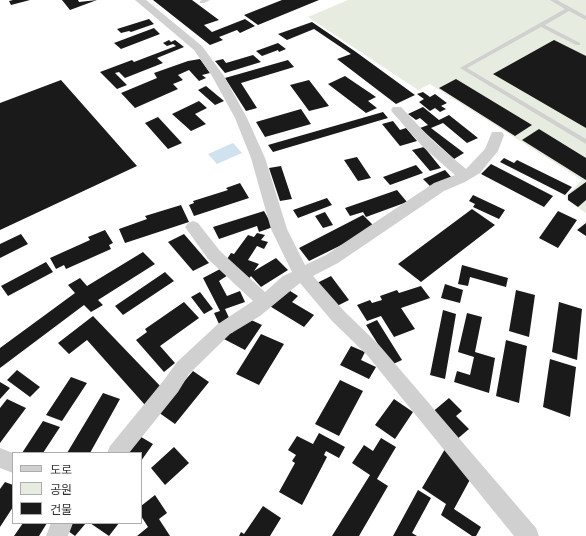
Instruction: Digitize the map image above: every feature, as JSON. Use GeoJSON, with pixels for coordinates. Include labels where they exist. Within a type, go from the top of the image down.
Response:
{"type":"FeatureCollection","features":[{"type":"Feature","properties":{"kind":"street"},"geometry":{"type":"LineString","coordinates":[[140,0],[198,48],[218,76],[241,118],[258,158],[279,229],[288,250],[302,274],[338,316],[373,350],[528,536]]}},
{"type":"Feature","properties":{"kind":"street"},"geometry":{"type":"LineString","coordinates":[[397,110],[428,144],[465,176]]}},
{"type":"Feature","properties":{"kind":"street"},"geometry":{"type":"LineString","coordinates":[[118,452],[171,386],[183,368],[224,329],[254,311],[289,281],[332,259],[439,187],[475,170],[491,151],[497,135]]}},
{"type":"Feature","properties":{"kind":"street"},"geometry":{"type":"LineString","coordinates":[[193,227],[214,255],[264,301]]}},
{"type":"Feature","properties":{"kind":"street"},"geometry":{"type":"LineString","coordinates":[[0,458],[12,463]]}},
{"type":"Feature","properties":{"kind":"street"},"geometry":{"type":"LineString","coordinates":[[57,536],[62,524]]}},
{"type":"Feature","properties":{"kind":"lane"},"geometry":{"type":"LineString","coordinates":[[552,0],[586,18]]}},
{"type":"Feature","properties":{"kind":"lane"},"geometry":{"type":"LineString","coordinates":[[569,9],[463,68],[586,142]]}},
{"type":"Feature","properties":{"kind":"lane"},"geometry":{"type":"LineString","coordinates":[[541,25],[578,44]]}},
{"type":"Feature","properties":{"kind":"green space"},"geometry":{"type":"Polygon","coordinates":[[[348,0],[586,0],[586,213],[567,200],[566,196],[582,180],[430,84],[418,90],[308,17],[348,0]]]}},
{"type":"Feature","properties":{"kind":"water"},"geometry":{"type":"Polygon","coordinates":[[[233,143],[242,153],[217,164],[208,154],[233,143]]]}},
{"type":"Feature","properties":{"kind":"building"},"geometry":{"type":"Polygon","coordinates":[[[30,0],[11,5],[9,1],[30,0]]]}},
{"type":"Feature","properties":{"kind":"building"},"geometry":{"type":"Polygon","coordinates":[[[62,0],[78,0],[79,2],[97,0],[70,10],[62,0]]]}},
{"type":"Feature","properties":{"kind":"building"},"geometry":{"type":"Polygon","coordinates":[[[153,0],[192,0],[219,20],[204,25],[212,32],[245,19],[255,26],[240,33],[237,30],[219,37],[223,40],[210,45],[153,0]]]}},
{"type":"Feature","properties":{"kind":"building"},"geometry":{"type":"Polygon","coordinates":[[[282,0],[319,0],[258,25],[244,15],[282,0]]]}},
{"type":"Feature","properties":{"kind":"building"},"geometry":{"type":"Polygon","coordinates":[[[149,19],[154,24],[131,32],[121,33],[117,29],[149,19]]]}},
{"type":"Feature","properties":{"kind":"building"},"geometry":{"type":"Polygon","coordinates":[[[312,22],[415,95],[396,104],[337,59],[351,54],[314,29],[287,40],[278,34],[312,22]]]}},
{"type":"Feature","properties":{"kind":"building"},"geometry":{"type":"Polygon","coordinates":[[[154,28],[160,34],[121,49],[114,43],[154,28]]]}},
{"type":"Feature","properties":{"kind":"building"},"geometry":{"type":"Polygon","coordinates":[[[169,40],[171,42],[175,40],[184,47],[157,58],[163,63],[125,78],[119,72],[115,73],[127,85],[117,89],[100,72],[132,60],[134,62],[176,46],[173,44],[167,46],[163,43],[169,40]]]}},
{"type":"Feature","properties":{"kind":"building"},"geometry":{"type":"Polygon","coordinates":[[[554,40],[586,56],[586,128],[493,74],[554,40]]]}},
{"type":"Feature","properties":{"kind":"building"},"geometry":{"type":"Polygon","coordinates":[[[278,43],[286,49],[279,52],[278,50],[262,56],[256,51],[278,43]]]}},
{"type":"Feature","properties":{"kind":"building"},"geometry":{"type":"Polygon","coordinates":[[[253,55],[261,62],[225,73],[215,61],[223,59],[226,63],[253,55]]]}},
{"type":"Feature","properties":{"kind":"building"},"geometry":{"type":"Polygon","coordinates":[[[200,59],[210,73],[202,75],[206,78],[199,81],[189,70],[178,75],[183,80],[173,84],[178,89],[135,108],[121,93],[157,78],[154,73],[188,61],[200,59]]]}},
{"type":"Feature","properties":{"kind":"building"},"geometry":{"type":"Polygon","coordinates":[[[288,60],[294,67],[241,83],[257,108],[246,111],[225,78],[288,60]]]}},
{"type":"Feature","properties":{"kind":"building"},"geometry":{"type":"Polygon","coordinates":[[[345,76],[376,97],[368,101],[377,108],[366,113],[328,84],[345,76]]]}},
{"type":"Feature","properties":{"kind":"building"},"geometry":{"type":"Polygon","coordinates":[[[456,79],[532,125],[515,136],[439,88],[456,79]]]}},
{"type":"Feature","properties":{"kind":"building"},"geometry":{"type":"Polygon","coordinates":[[[61,80],[137,166],[0,230],[0,103],[61,80]]]}},
{"type":"Feature","properties":{"kind":"building"},"geometry":{"type":"Polygon","coordinates":[[[309,80],[329,106],[309,111],[290,85],[309,80]]]}},
{"type":"Feature","properties":{"kind":"building"},"geometry":{"type":"Polygon","coordinates":[[[206,86],[224,101],[215,105],[198,90],[206,86]]]}},
{"type":"Feature","properties":{"kind":"building"},"geometry":{"type":"Polygon","coordinates":[[[423,92],[430,97],[435,94],[447,103],[441,106],[446,109],[440,112],[435,108],[430,111],[419,102],[424,99],[417,94],[423,92]]]}},
{"type":"Feature","properties":{"kind":"building"},"geometry":{"type":"Polygon","coordinates":[[[199,101],[207,108],[195,114],[206,124],[191,131],[172,114],[199,101]]]}},
{"type":"Feature","properties":{"kind":"building"},"geometry":{"type":"Polygon","coordinates":[[[423,107],[439,120],[449,115],[478,138],[467,143],[443,123],[431,128],[464,153],[454,159],[420,128],[428,125],[420,118],[416,120],[408,114],[423,107]]]}},
{"type":"Feature","properties":{"kind":"building"},"geometry":{"type":"Polygon","coordinates":[[[301,109],[311,124],[265,137],[256,122],[301,109]]]}},
{"type":"Feature","properties":{"kind":"building"},"geometry":{"type":"Polygon","coordinates":[[[383,112],[388,118],[273,152],[268,145],[383,112]]]}},
{"type":"Feature","properties":{"kind":"building"},"geometry":{"type":"Polygon","coordinates":[[[158,117],[182,143],[168,149],[145,123],[158,117]]]}},
{"type":"Feature","properties":{"kind":"building"},"geometry":{"type":"Polygon","coordinates":[[[393,121],[400,130],[406,128],[417,141],[400,146],[382,124],[393,121]]]}},
{"type":"Feature","properties":{"kind":"building"},"geometry":{"type":"Polygon","coordinates":[[[539,129],[586,158],[586,180],[522,140],[539,129]]]}},
{"type":"Feature","properties":{"kind":"building"},"geometry":{"type":"Polygon","coordinates":[[[424,147],[441,168],[430,171],[412,150],[424,147]]]}},
{"type":"Feature","properties":{"kind":"building"},"geometry":{"type":"Polygon","coordinates":[[[357,157],[371,178],[358,181],[344,160],[357,157]]]}},
{"type":"Feature","properties":{"kind":"building"},"geometry":{"type":"Polygon","coordinates":[[[504,158],[514,163],[517,160],[572,187],[565,195],[500,162],[504,158]]]}},
{"type":"Feature","properties":{"kind":"building"},"geometry":{"type":"Polygon","coordinates":[[[491,164],[553,196],[544,207],[481,174],[491,164]]]}},
{"type":"Feature","properties":{"kind":"building"},"geometry":{"type":"Polygon","coordinates":[[[416,165],[423,173],[390,185],[383,177],[416,165]]]}},
{"type":"Feature","properties":{"kind":"building"},"geometry":{"type":"Polygon","coordinates":[[[281,166],[292,199],[280,201],[269,168],[281,166]]]}},
{"type":"Feature","properties":{"kind":"building"},"geometry":{"type":"Polygon","coordinates":[[[445,170],[452,178],[430,186],[423,179],[445,170]]]}},
{"type":"Feature","properties":{"kind":"building"},"geometry":{"type":"Polygon","coordinates":[[[586,182],[586,200],[578,207],[568,200],[568,195],[586,182]]]}},
{"type":"Feature","properties":{"kind":"building"},"geometry":{"type":"Polygon","coordinates":[[[240,183],[249,198],[194,216],[189,205],[194,203],[193,201],[228,190],[226,188],[240,183]]]}},
{"type":"Feature","properties":{"kind":"building"},"geometry":{"type":"Polygon","coordinates":[[[397,190],[407,202],[366,217],[363,212],[350,216],[345,208],[397,190]]]}},
{"type":"Feature","properties":{"kind":"building"},"geometry":{"type":"Polygon","coordinates":[[[473,195],[505,210],[499,219],[473,207],[475,204],[469,201],[473,195]]]}},
{"type":"Feature","properties":{"kind":"building"},"geometry":{"type":"Polygon","coordinates":[[[327,198],[332,205],[298,218],[293,210],[327,198]]]}},
{"type":"Feature","properties":{"kind":"building"},"geometry":{"type":"Polygon","coordinates":[[[181,205],[189,222],[125,243],[119,229],[147,219],[145,216],[181,205]]]}},
{"type":"Feature","properties":{"kind":"building"},"geometry":{"type":"Polygon","coordinates":[[[472,209],[495,225],[421,282],[398,264],[472,209]]]}},
{"type":"Feature","properties":{"kind":"building"},"geometry":{"type":"Polygon","coordinates":[[[264,211],[273,227],[259,232],[257,226],[219,239],[213,227],[264,211]]]}},
{"type":"Feature","properties":{"kind":"building"},"geometry":{"type":"Polygon","coordinates":[[[558,211],[577,220],[558,248],[539,238],[558,211]]]}},
{"type":"Feature","properties":{"kind":"building"},"geometry":{"type":"Polygon","coordinates":[[[325,212],[333,225],[323,228],[315,216],[325,212]]]}},
{"type":"Feature","properties":{"kind":"building"},"geometry":{"type":"Polygon","coordinates":[[[363,215],[376,228],[309,261],[299,248],[363,215]]]}},
{"type":"Feature","properties":{"kind":"building"},"geometry":{"type":"Polygon","coordinates":[[[586,223],[586,236],[577,230],[586,223]]]}},
{"type":"Feature","properties":{"kind":"building"},"geometry":{"type":"Polygon","coordinates":[[[105,230],[113,243],[109,245],[111,249],[66,269],[64,265],[56,269],[50,258],[90,240],[88,237],[105,230]]]}},
{"type":"Feature","properties":{"kind":"building"},"geometry":{"type":"Polygon","coordinates":[[[257,233],[265,235],[261,240],[268,242],[264,249],[257,246],[248,260],[259,264],[254,271],[276,258],[288,270],[261,287],[251,276],[247,281],[225,262],[231,253],[234,254],[248,235],[254,237],[257,233]]]}},
{"type":"Feature","properties":{"kind":"building"},"geometry":{"type":"Polygon","coordinates":[[[21,234],[28,244],[0,258],[0,244],[21,234]]]}},
{"type":"Feature","properties":{"kind":"building"},"geometry":{"type":"Polygon","coordinates":[[[184,234],[209,263],[193,271],[168,242],[184,234]]]}},
{"type":"Feature","properties":{"kind":"building"},"geometry":{"type":"Polygon","coordinates":[[[143,252],[155,264],[98,300],[103,305],[91,312],[84,305],[0,368],[0,348],[75,293],[68,285],[80,278],[87,286],[143,252]]]}},
{"type":"Feature","properties":{"kind":"building"},"geometry":{"type":"Polygon","coordinates":[[[46,262],[53,272],[8,296],[1,286],[46,262]]]}},
{"type":"Feature","properties":{"kind":"building"},"geometry":{"type":"Polygon","coordinates":[[[462,265],[508,278],[506,287],[470,277],[468,286],[458,284],[462,265]]]}},
{"type":"Feature","properties":{"kind":"building"},"geometry":{"type":"Polygon","coordinates":[[[222,268],[228,275],[219,281],[227,296],[240,291],[245,302],[225,309],[230,320],[219,324],[214,313],[220,311],[203,278],[222,268]]]}},
{"type":"Feature","properties":{"kind":"building"},"geometry":{"type":"Polygon","coordinates":[[[165,272],[174,281],[123,315],[115,306],[165,272]]]}},
{"type":"Feature","properties":{"kind":"building"},"geometry":{"type":"Polygon","coordinates":[[[331,276],[349,300],[335,307],[317,283],[331,276]]]}},
{"type":"Feature","properties":{"kind":"building"},"geometry":{"type":"Polygon","coordinates":[[[445,284],[463,290],[460,303],[441,298],[445,284]]]}},
{"type":"Feature","properties":{"kind":"building"},"geometry":{"type":"Polygon","coordinates":[[[421,286],[430,298],[401,308],[415,329],[394,337],[381,316],[367,321],[357,305],[370,300],[372,303],[382,300],[380,296],[397,290],[399,293],[421,286]]]}},
{"type":"Feature","properties":{"kind":"building"},"geometry":{"type":"Polygon","coordinates":[[[284,287],[298,296],[292,302],[314,315],[304,327],[268,305],[284,287]]]}},
{"type":"Feature","properties":{"kind":"building"},"geometry":{"type":"Polygon","coordinates":[[[516,290],[535,295],[529,337],[509,331],[516,290]]]}},
{"type":"Feature","properties":{"kind":"building"},"geometry":{"type":"Polygon","coordinates":[[[200,292],[213,309],[204,314],[191,297],[200,292]]]}},
{"type":"Feature","properties":{"kind":"building"},"geometry":{"type":"Polygon","coordinates":[[[184,302],[199,318],[160,346],[175,363],[164,372],[136,340],[147,332],[145,329],[184,302]]]}},
{"type":"Feature","properties":{"kind":"building"},"geometry":{"type":"Polygon","coordinates":[[[559,302],[582,309],[577,360],[552,352],[559,302]]]}},
{"type":"Feature","properties":{"kind":"building"},"geometry":{"type":"Polygon","coordinates":[[[443,310],[456,314],[445,379],[430,375],[443,310]]]}},
{"type":"Feature","properties":{"kind":"building"},"geometry":{"type":"Polygon","coordinates":[[[467,313],[482,317],[475,352],[495,358],[489,393],[454,382],[457,371],[470,375],[474,357],[458,352],[467,313]]]}},
{"type":"Feature","properties":{"kind":"building"},"geometry":{"type":"Polygon","coordinates":[[[93,316],[164,390],[145,405],[87,340],[69,354],[58,343],[93,316]]]}},
{"type":"Feature","properties":{"kind":"building"},"geometry":{"type":"Polygon","coordinates":[[[247,318],[262,325],[245,350],[220,337],[228,331],[232,333],[237,325],[247,318]]]}},
{"type":"Feature","properties":{"kind":"building"},"geometry":{"type":"Polygon","coordinates":[[[377,320],[402,360],[391,365],[366,325],[377,320]]]}},
{"type":"Feature","properties":{"kind":"building"},"geometry":{"type":"Polygon","coordinates":[[[261,334],[284,344],[259,385],[236,374],[261,334]]]}},
{"type":"Feature","properties":{"kind":"building"},"geometry":{"type":"Polygon","coordinates":[[[506,340],[527,346],[519,403],[496,396],[506,340]]]}},
{"type":"Feature","properties":{"kind":"building"},"geometry":{"type":"Polygon","coordinates":[[[351,346],[365,352],[361,360],[376,367],[369,379],[340,365],[351,346]]]}},
{"type":"Feature","properties":{"kind":"building"},"geometry":{"type":"Polygon","coordinates":[[[550,359],[576,367],[570,417],[543,407],[550,359]]]}},
{"type":"Feature","properties":{"kind":"building"},"geometry":{"type":"Polygon","coordinates":[[[17,370],[40,387],[30,397],[7,380],[17,370]]]}},
{"type":"Feature","properties":{"kind":"building"},"geometry":{"type":"Polygon","coordinates":[[[193,371],[209,382],[175,424],[158,412],[193,371]]]}},
{"type":"Feature","properties":{"kind":"building"},"geometry":{"type":"Polygon","coordinates":[[[71,377],[87,383],[62,421],[46,415],[71,377]]]}},
{"type":"Feature","properties":{"kind":"building"},"geometry":{"type":"Polygon","coordinates":[[[340,380],[363,391],[339,436],[315,424],[340,380]]]}},
{"type":"Feature","properties":{"kind":"building"},"geometry":{"type":"Polygon","coordinates":[[[0,382],[10,388],[0,399],[0,382]]]}},
{"type":"Feature","properties":{"kind":"building"},"geometry":{"type":"Polygon","coordinates":[[[103,393],[120,399],[91,452],[68,452],[103,393]]]}},
{"type":"Feature","properties":{"kind":"building"},"geometry":{"type":"Polygon","coordinates":[[[449,398],[462,411],[456,416],[469,429],[456,440],[430,414],[449,398]]]}},
{"type":"Feature","properties":{"kind":"building"},"geometry":{"type":"Polygon","coordinates":[[[7,399],[26,408],[0,443],[0,408],[7,399]]]}},
{"type":"Feature","properties":{"kind":"building"},"geometry":{"type":"Polygon","coordinates":[[[394,399],[413,412],[395,439],[375,425],[394,399]]]}},
{"type":"Feature","properties":{"kind":"building"},"geometry":{"type":"Polygon","coordinates":[[[43,421],[60,427],[44,452],[23,452],[43,421]]]}},
{"type":"Feature","properties":{"kind":"building"},"geometry":{"type":"Polygon","coordinates":[[[319,433],[345,447],[339,458],[326,451],[324,455],[327,457],[302,505],[279,492],[295,463],[292,461],[296,455],[288,450],[297,436],[313,444],[319,433]]]}},
{"type":"Feature","properties":{"kind":"building"},"geometry":{"type":"Polygon","coordinates":[[[136,434],[153,444],[142,460],[142,452],[122,452],[136,434]]]}},
{"type":"Feature","properties":{"kind":"building"},"geometry":{"type":"Polygon","coordinates":[[[381,438],[396,447],[377,479],[388,486],[359,536],[332,536],[370,475],[352,463],[364,445],[373,451],[381,438]]]}},
{"type":"Feature","properties":{"kind":"building"},"geometry":{"type":"Polygon","coordinates":[[[174,447],[189,463],[165,485],[151,468],[174,447]]]}},
{"type":"Feature","properties":{"kind":"building"},"geometry":{"type":"Polygon","coordinates":[[[445,449],[473,474],[454,509],[481,527],[476,536],[472,536],[441,515],[446,504],[422,488],[445,449]]]}},
{"type":"Feature","properties":{"kind":"building"},"geometry":{"type":"Polygon","coordinates":[[[5,482],[12,485],[12,509],[0,527],[0,489],[5,482]]]}},
{"type":"Feature","properties":{"kind":"building"},"geometry":{"type":"Polygon","coordinates":[[[418,490],[431,498],[412,533],[417,536],[393,536],[418,490]]]}},
{"type":"Feature","properties":{"kind":"building"},"geometry":{"type":"Polygon","coordinates":[[[155,495],[167,513],[159,519],[170,536],[137,536],[148,527],[142,518],[142,505],[155,495]]]}},
{"type":"Feature","properties":{"kind":"building"},"geometry":{"type":"Polygon","coordinates":[[[263,506],[281,518],[270,536],[239,536],[241,532],[244,534],[263,506]]]}},
{"type":"Feature","properties":{"kind":"building"},"geometry":{"type":"Polygon","coordinates":[[[22,524],[46,524],[39,536],[14,536],[22,524]]]}},
{"type":"Feature","properties":{"kind":"building"},"geometry":{"type":"Polygon","coordinates":[[[68,524],[85,524],[75,536],[64,528],[68,524]]]}},
{"type":"Feature","properties":{"kind":"building"},"geometry":{"type":"Polygon","coordinates":[[[91,524],[118,524],[109,536],[91,524]]]}}]}
